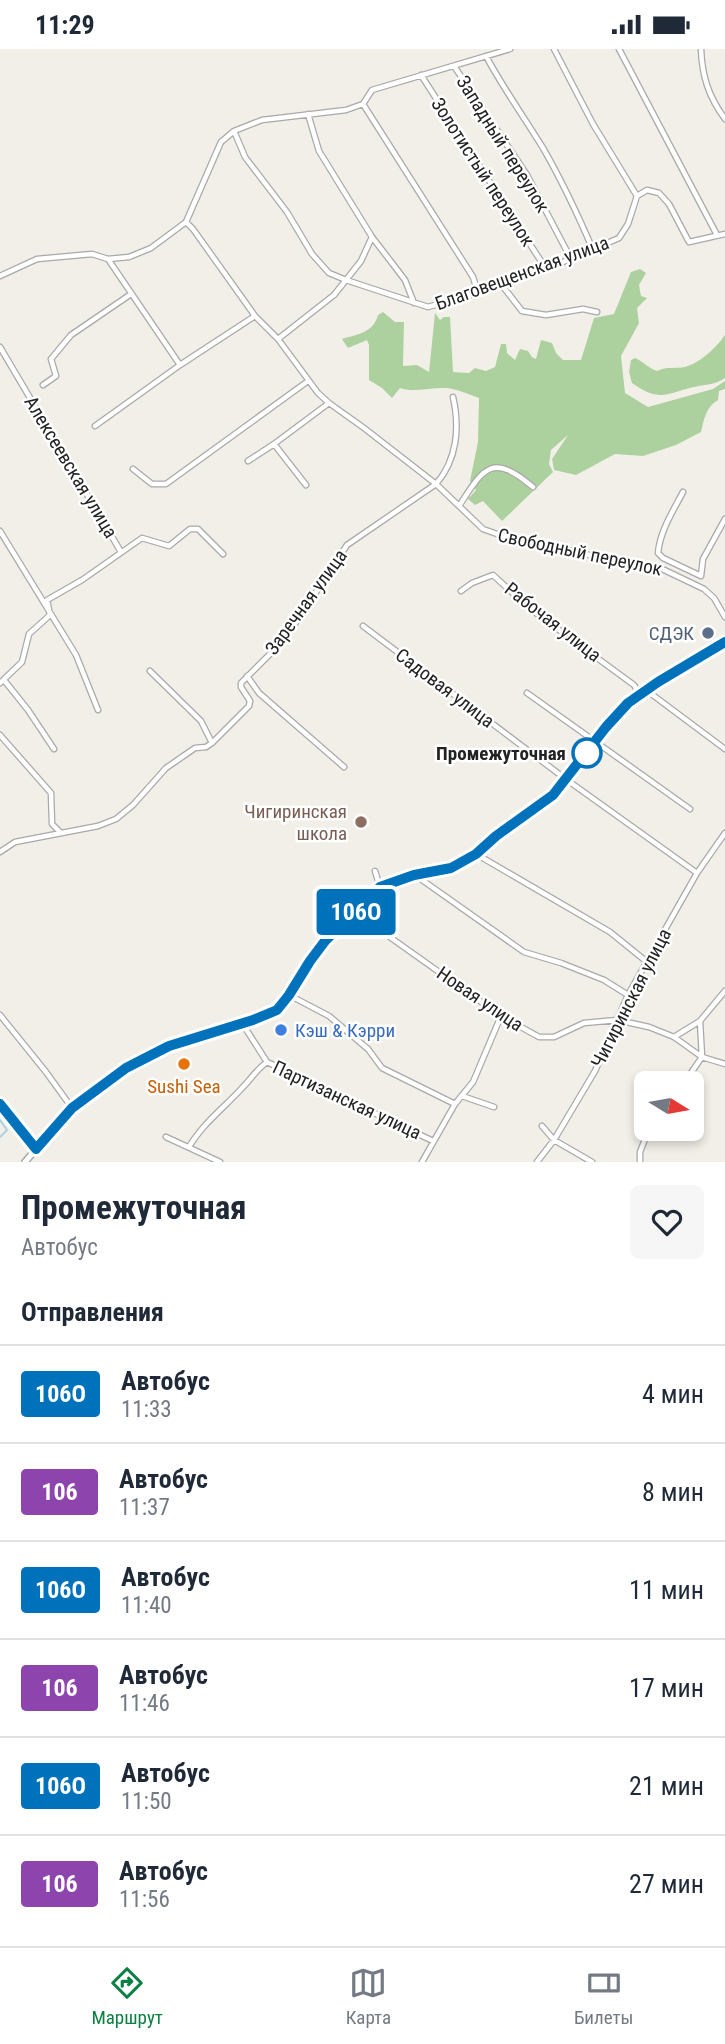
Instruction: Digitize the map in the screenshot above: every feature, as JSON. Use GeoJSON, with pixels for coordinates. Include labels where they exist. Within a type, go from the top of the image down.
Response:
{"type":"FeatureCollection","features":[{"type":"Feature","properties":{"kind":"street"},"geometry":{"type":"LineString","coordinates":[[0,276],[44,258],[92,254],[108,259],[129,257],[151,248],[186,222],[221,142],[234,131],[262,120],[346,110],[363,104],[372,90],[510,49]]}},
{"type":"Feature","properties":{"kind":"street"},"geometry":{"type":"LineString","coordinates":[[554,49],[593,124],[637,196],[647,190],[659,193],[669,204],[689,242],[725,234]]}},
{"type":"Feature","properties":{"kind":"street"},"geometry":{"type":"LineString","coordinates":[[619,49],[718,236]]}},
{"type":"Feature","properties":{"kind":"street"},"geometry":{"type":"LineString","coordinates":[[701,49],[702,70],[710,98],[725,119]]}},
{"type":"Feature","properties":{"kind":"street"},"geometry":{"type":"LineString","coordinates":[[486,55],[504,91],[542,148],[573,204],[593,250]]}},
{"type":"Feature","properties":{"kind":"street","name":"Западный переулок"},"geometry":{"type":"LineString","coordinates":[[454,65],[527,175],[571,259]]}},
{"type":"Feature","properties":{"kind":"street","name":"Золотистый переулок"},"geometry":{"type":"LineString","coordinates":[[421,75],[546,269]]}},
{"type":"Feature","properties":{"kind":"street"},"geometry":{"type":"LineString","coordinates":[[363,104],[474,277],[478,293]]}},
{"type":"Feature","properties":{"kind":"street"},"geometry":{"type":"LineString","coordinates":[[308,114],[319,151],[372,237],[405,280],[414,303]]}},
{"type":"Feature","properties":{"kind":"street","name":"Благовещенская улица"},"geometry":{"type":"LineString","coordinates":[[234,131],[245,157],[287,212],[312,254],[329,273],[428,307],[546,269],[619,238],[628,223],[637,196]]}},
{"type":"Feature","properties":{"kind":"street"},"geometry":{"type":"LineString","coordinates":[[186,222],[255,316],[278,339],[308,381],[329,403],[436,484]]}},
{"type":"Feature","properties":{"kind":"street"},"geometry":{"type":"LineString","coordinates":[[278,339],[334,295],[361,261],[372,237]]}},
{"type":"Feature","properties":{"kind":"street"},"geometry":{"type":"LineString","coordinates":[[108,259],[180,365]]}},
{"type":"Feature","properties":{"kind":"street"},"geometry":{"type":"LineString","coordinates":[[501,284],[522,311],[546,315],[583,309],[597,312]]}},
{"type":"Feature","properties":{"kind":"street"},"geometry":{"type":"LineString","coordinates":[[43,385],[56,376],[51,359],[71,335],[131,294]]}},
{"type":"Feature","properties":{"kind":"street"},"geometry":{"type":"LineString","coordinates":[[95,426],[180,365],[255,316]]}},
{"type":"Feature","properties":{"kind":"street","name":"Алексеевская улица"},"geometry":{"type":"LineString","coordinates":[[0,347],[121,552]]}},
{"type":"Feature","properties":{"kind":"street"},"geometry":{"type":"LineString","coordinates":[[133,469],[152,484],[166,484],[308,381]]}},
{"type":"Feature","properties":{"kind":"street","name":"Заречная улица"},"geometry":{"type":"LineString","coordinates":[[247,676],[272,652],[297,621],[348,545],[436,484],[450,460],[456,441],[457,416],[453,397]]}},
{"type":"Feature","properties":{"kind":"street"},"geometry":{"type":"LineString","coordinates":[[248,461],[274,445],[329,403]]}},
{"type":"Feature","properties":{"kind":"street"},"geometry":{"type":"LineString","coordinates":[[274,445],[306,485]]}},
{"type":"Feature","properties":{"kind":"street"},"geometry":{"type":"LineString","coordinates":[[458,506],[481,473],[492,467],[520,476],[533,487]]}},
{"type":"Feature","properties":{"kind":"street","name":"Свободный переулок"},"geometry":{"type":"LineString","coordinates":[[436,484],[490,533],[604,560],[658,567],[704,589],[714,598],[725,617]]}},
{"type":"Feature","properties":{"kind":"street"},"geometry":{"type":"LineString","coordinates":[[683,492],[659,544],[658,553],[663,558],[701,576],[704,559],[725,519]]}},
{"type":"Feature","properties":{"kind":"street"},"geometry":{"type":"LineString","coordinates":[[50,615],[47,600],[82,580],[121,552],[135,546],[142,538],[169,546],[190,529],[198,529],[223,554]]}},
{"type":"Feature","properties":{"kind":"street"},"geometry":{"type":"LineString","coordinates":[[0,531],[76,655],[98,710]]}},
{"type":"Feature","properties":{"kind":"street","name":"Рабочая улица"},"geometry":{"type":"LineString","coordinates":[[461,591],[472,583],[493,575],[529,608],[634,685],[639,694]]}},
{"type":"Feature","properties":{"kind":"street"},"geometry":{"type":"LineString","coordinates":[[50,615],[29,634],[22,662],[2,682],[28,710],[54,749]]}},
{"type":"Feature","properties":{"kind":"street","name":"Садовая улица"},"geometry":{"type":"LineString","coordinates":[[363,626],[567,780],[697,873]]}},
{"type":"Feature","properties":{"kind":"street"},"geometry":{"type":"LineString","coordinates":[[25,1162],[72,1108],[113,1076],[169,1046],[277,1010],[325,941],[380,887],[414,875],[451,868],[476,854],[496,836],[553,795],[606,727],[639,694],[725,642]]}},
{"type":"Feature","properties":{"kind":"street"},"geometry":{"type":"LineString","coordinates":[[149,671],[201,721],[212,743]]}},
{"type":"Feature","properties":{"kind":"street"},"geometry":{"type":"LineString","coordinates":[[0,852],[15,842],[98,826],[116,819],[133,805],[166,768],[195,748],[206,747],[212,743],[249,706],[249,698],[241,687],[247,676],[259,693],[344,767]]}},
{"type":"Feature","properties":{"kind":"street"},"geometry":{"type":"LineString","coordinates":[[646,690],[725,749]]}},
{"type":"Feature","properties":{"kind":"street"},"geometry":{"type":"LineString","coordinates":[[527,693],[690,809]]}},
{"type":"Feature","properties":{"kind":"street"},"geometry":{"type":"LineString","coordinates":[[0,735],[51,793],[52,824],[61,833]]}},
{"type":"Feature","properties":{"kind":"street","name":"Чигиринская улица"},"geometry":{"type":"LineString","coordinates":[[537,1162],[554,1140],[595,1071],[628,995],[697,873],[725,833]]}},
{"type":"Feature","properties":{"kind":"street"},"geometry":{"type":"LineString","coordinates":[[476,854],[610,932],[647,962]]}},
{"type":"Feature","properties":{"kind":"street"},"geometry":{"type":"LineString","coordinates":[[376,871],[380,887]]}},
{"type":"Feature","properties":{"kind":"street"},"geometry":{"type":"LineString","coordinates":[[414,875],[524,952],[604,980],[628,995]]}},
{"type":"Feature","properties":{"kind":"street","name":"Новая улица"},"geometry":{"type":"LineString","coordinates":[[356,913],[501,1016],[541,1038],[559,1035],[584,1023],[617,1020],[649,1027],[674,1037],[702,1056],[725,1064]]}},
{"type":"Feature","properties":{"kind":"street"},"geometry":{"type":"LineString","coordinates":[[674,1037],[700,1021],[725,991]]}},
{"type":"Feature","properties":{"kind":"street"},"geometry":{"type":"LineString","coordinates":[[289,995],[329,1016],[368,1049],[382,1068],[455,1104]]}},
{"type":"Feature","properties":{"kind":"street"},"geometry":{"type":"LineString","coordinates":[[0,1015],[72,1108]]}},
{"type":"Feature","properties":{"kind":"street"},"geometry":{"type":"LineString","coordinates":[[422,1162],[455,1104],[474,1082],[501,1016]]}},
{"type":"Feature","properties":{"kind":"street"},"geometry":{"type":"LineString","coordinates":[[692,1071],[702,1056],[700,1021]]}},
{"type":"Feature","properties":{"kind":"street","name":"Партизанская улица"},"geometry":{"type":"LineString","coordinates":[[241,1022],[267,1062],[433,1141]]}},
{"type":"Feature","properties":{"kind":"street"},"geometry":{"type":"LineString","coordinates":[[189,1147],[217,1112],[245,1086],[254,1072],[267,1062]]}},
{"type":"Feature","properties":{"kind":"street"},"geometry":{"type":"LineString","coordinates":[[462,1096],[494,1107]]}},
{"type":"Feature","properties":{"kind":"street"},"geometry":{"type":"LineString","coordinates":[[0,1104],[36,1149]]}},
{"type":"Feature","properties":{"kind":"street"},"geometry":{"type":"LineString","coordinates":[[542,1126],[554,1140],[592,1162]]}},
{"type":"Feature","properties":{"kind":"street"},"geometry":{"type":"LineString","coordinates":[[166,1137],[220,1162]]}},
{"type":"Feature","properties":{"kind":"street"},"geometry":{"type":"LineString","coordinates":[[640,1162],[644,1141]]}},
{"type":"Feature","properties":{"kind":"green space"},"geometry":{"type":"Polygon","coordinates":[[[640,269],[646,273],[639,285],[641,296],[647,298],[637,308],[639,323],[621,356],[625,393],[648,407],[713,389],[725,381],[725,389],[719,391],[718,400],[708,410],[701,432],[676,445],[643,456],[615,454],[576,475],[554,470],[552,459],[568,435],[551,450],[549,464],[553,472],[502,521],[483,501],[475,505],[468,499],[476,490],[470,481],[478,442],[479,398],[454,389],[400,388],[392,398],[369,380],[367,340],[348,348],[342,339],[369,329],[383,312],[395,322],[404,322],[403,366],[417,365],[429,372],[435,313],[440,320],[450,317],[453,372],[469,373],[475,368],[486,371],[495,367],[501,344],[506,344],[507,353],[515,360],[520,349],[528,351],[536,359],[541,340],[552,343],[563,360],[581,360],[594,318],[614,314],[631,272],[640,269]]]}},
{"type":"Feature","properties":{"kind":"green space"},"geometry":{"type":"Polygon","coordinates":[[[725,335],[725,378],[722,380],[665,395],[650,393],[632,383],[629,372],[631,360],[635,358],[657,371],[685,367],[708,354],[725,335]]]}},
{"type":"Feature","properties":{"kind":"waterway"},"geometry":{"type":"LineString","coordinates":[[0,1120],[7,1130],[0,1137]]}},
{"type":"Feature","properties":{"kind":"bus line","name":"106О"},"geometry":{"type":"LineString","coordinates":[[0,1104],[36,1149],[72,1108],[113,1076],[145,1057],[169,1046],[277,1010],[325,941],[380,887],[414,875],[451,868],[476,854],[496,836],[553,795],[628,703],[725,642]]}},
{"type":"Feature","properties":{"kind":"place","name":"СДЭК"},"geometry":{"type":"Point","coordinates":[708,633]}},
{"type":"Feature","properties":{"kind":"place","name":"Промежуточная"},"geometry":{"type":"Point","coordinates":[587,753]}},
{"type":"Feature","properties":{"kind":"place","name":"Чигиринская школа"},"geometry":{"type":"Point","coordinates":[361,822]}},
{"type":"Feature","properties":{"kind":"place","name":"Кэш & Кэрри"},"geometry":{"type":"Point","coordinates":[281,1030]}},
{"type":"Feature","properties":{"kind":"place","name":"Sushi Sea"},"geometry":{"type":"Point","coordinates":[184,1064]}}]}
